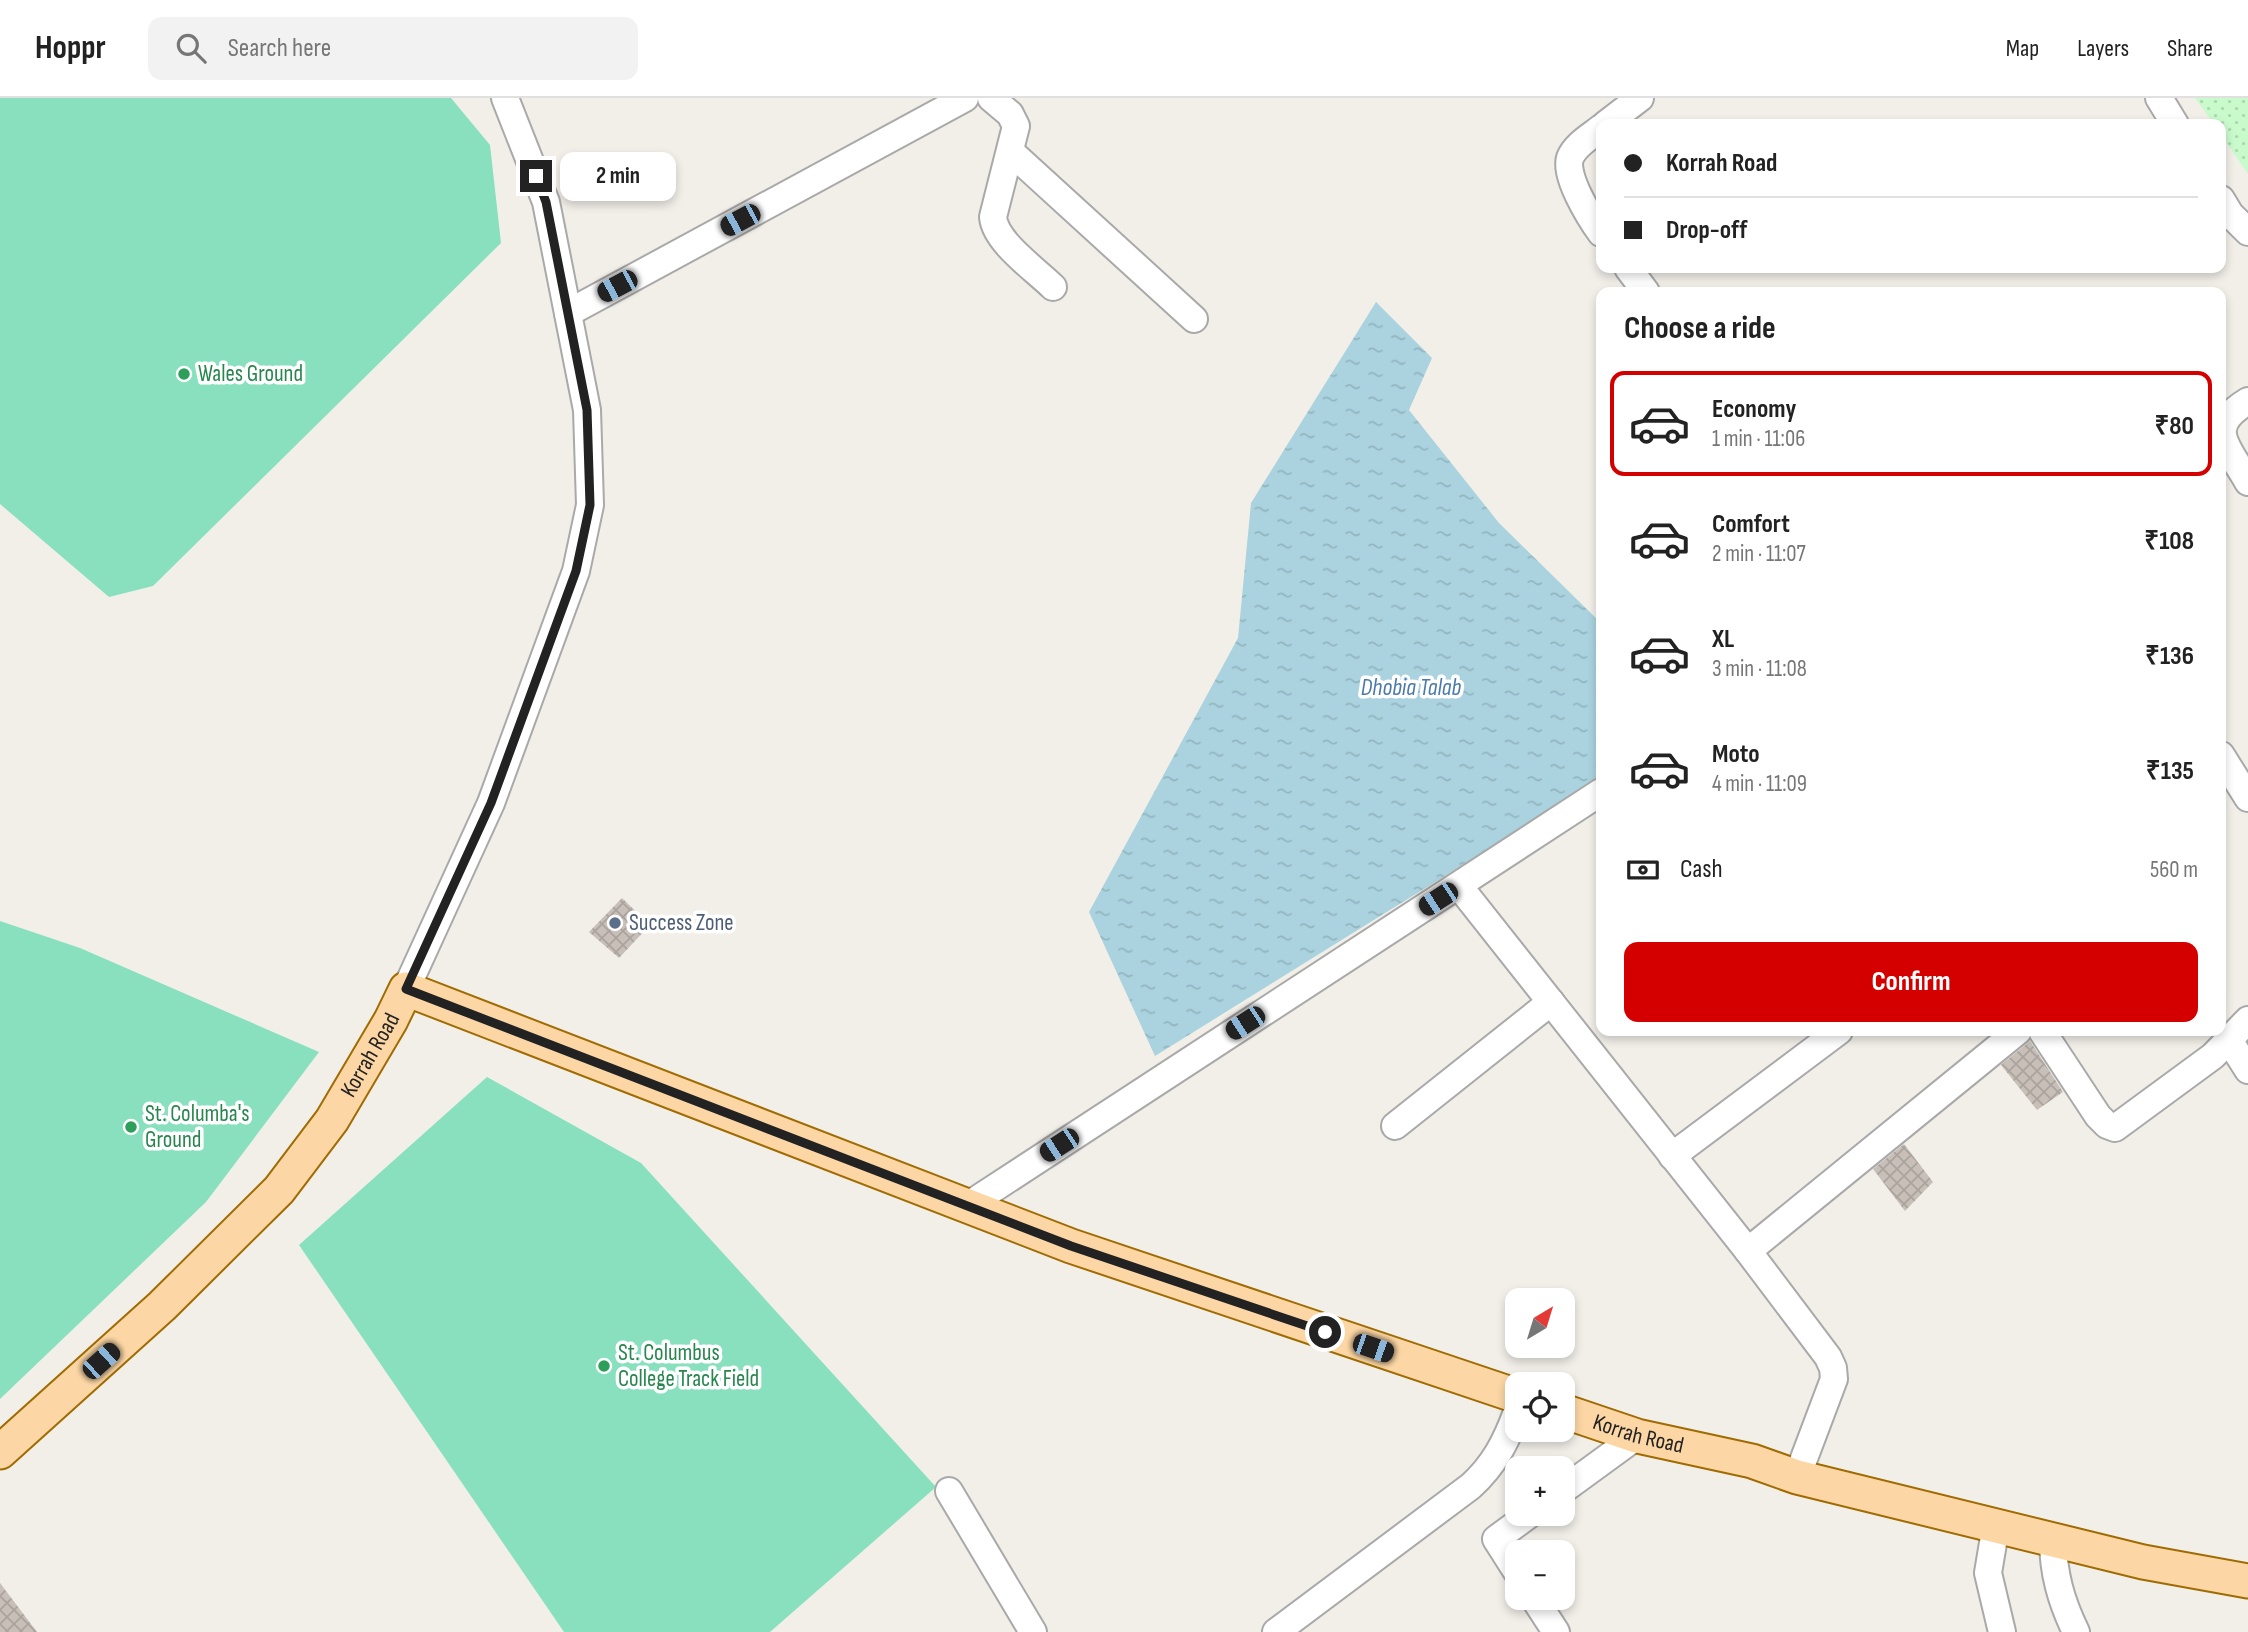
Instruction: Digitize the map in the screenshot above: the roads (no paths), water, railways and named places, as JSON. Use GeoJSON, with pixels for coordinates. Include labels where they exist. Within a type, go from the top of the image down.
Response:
{"type":"FeatureCollection","features":[{"type":"Feature","properties":{"kind":"main road","name":"Korrah Road"},"geometry":{"type":"LineString","coordinates":[[0,1452],[162,1306],[279,1190],[332,1120],[391,1020],[406,989],[1071,1246],[1505,1392]]}},
{"type":"Feature","properties":{"kind":"main road","name":"Korrah Road"},"geometry":{"type":"LineString","coordinates":[[1575,1415],[1637,1436],[1752,1461],[1797,1477],[2143,1562],[2248,1581]]}},
{"type":"Feature","properties":{"kind":"street"},"geometry":{"type":"LineString","coordinates":[[406,989],[491,803],[576,571],[590,505],[587,410],[546,202],[505,98]]}},
{"type":"Feature","properties":{"kind":"street"},"geometry":{"type":"LineString","coordinates":[[568,313],[965,98]]}},
{"type":"Feature","properties":{"kind":"street"},"geometry":{"type":"LineString","coordinates":[[991,98],[1014,119],[1015,135],[993,217],[994,225],[1002,239],[1054,286]]}},
{"type":"Feature","properties":{"kind":"street"},"geometry":{"type":"LineString","coordinates":[[1613,119],[1640,98]]}},
{"type":"Feature","properties":{"kind":"street"},"geometry":{"type":"LineString","coordinates":[[2159,98],[2172,119]]}},
{"type":"Feature","properties":{"kind":"street"},"geometry":{"type":"LineString","coordinates":[[1596,132],[1575,149],[1569,172],[1596,226]]}},
{"type":"Feature","properties":{"kind":"street"},"geometry":{"type":"LineString","coordinates":[[1011,152],[1194,319]]}},
{"type":"Feature","properties":{"kind":"street"},"geometry":{"type":"LineString","coordinates":[[2226,208],[2248,232]]}},
{"type":"Feature","properties":{"kind":"street"},"geometry":{"type":"LineString","coordinates":[[2226,419],[2229,414],[2248,401]]}},
{"type":"Feature","properties":{"kind":"street"},"geometry":{"type":"LineString","coordinates":[[2226,443],[2248,482]]}},
{"type":"Feature","properties":{"kind":"street"},"geometry":{"type":"LineString","coordinates":[[2226,763],[2248,798]]}},
{"type":"Feature","properties":{"kind":"street"},"geometry":{"type":"LineString","coordinates":[[967,1206],[1596,795]]}},
{"type":"Feature","properties":{"kind":"street"},"geometry":{"type":"LineString","coordinates":[[1459,886],[1748,1251],[1828,1357],[1834,1379],[1797,1477]]}},
{"type":"Feature","properties":{"kind":"street"},"geometry":{"type":"LineString","coordinates":[[1395,1126],[1551,1002]]}},
{"type":"Feature","properties":{"kind":"street"},"geometry":{"type":"LineString","coordinates":[[2045,1036],[2098,1116],[2115,1129],[2213,1056],[2248,1020]]}},
{"type":"Feature","properties":{"kind":"street"},"geometry":{"type":"LineString","coordinates":[[1672,1156],[1832,1036]]}},
{"type":"Feature","properties":{"kind":"street"},"geometry":{"type":"LineString","coordinates":[[1748,1251],[2012,1036]]}},
{"type":"Feature","properties":{"kind":"street"},"geometry":{"type":"LineString","coordinates":[[2229,1040],[2248,1070]]}},
{"type":"Feature","properties":{"kind":"street"},"geometry":{"type":"LineString","coordinates":[[1575,1481],[1637,1436]]}},
{"type":"Feature","properties":{"kind":"street"},"geometry":{"type":"LineString","coordinates":[[1282,1631],[1486,1473],[1505,1439]]}},
{"type":"Feature","properties":{"kind":"street"},"geometry":{"type":"LineString","coordinates":[[949,1491],[1033,1632]]}},
{"type":"Feature","properties":{"kind":"street"},"geometry":{"type":"LineString","coordinates":[[1996,1525],[1988,1573],[2002,1632]]}},
{"type":"Feature","properties":{"kind":"street"},"geometry":{"type":"LineString","coordinates":[[1505,1553],[1496,1539],[1514,1526]]}},
{"type":"Feature","properties":{"kind":"street"},"geometry":{"type":"LineString","coordinates":[[2053,1539],[2053,1566],[2059,1590],[2076,1632]]}},
{"type":"Feature","properties":{"kind":"street"},"geometry":{"type":"LineString","coordinates":[[1542,1610],[1556,1632]]}},
{"type":"Feature","properties":{"kind":"water","name":"Dhobia Talab"},"geometry":{"type":"Polygon","coordinates":[[[1376,302],[1432,358],[1409,410],[1499,523],[1596,618],[1596,782],[1155,1056],[1089,912],[1238,638],[1251,503],[1376,302]]]}},
{"type":"Feature","properties":{"kind":"place","name":"Wales Ground"},"geometry":{"type":"Point","coordinates":[184,374]}},
{"type":"Feature","properties":{"kind":"place","name":"Success Zone"},"geometry":{"type":"Point","coordinates":[615,923]}},
{"type":"Feature","properties":{"kind":"place","name":"St. Columba's Ground"},"geometry":{"type":"Point","coordinates":[131,1127]}},
{"type":"Feature","properties":{"kind":"place","name":"St. Columbus College Track Field"},"geometry":{"type":"Point","coordinates":[604,1366]}}]}
